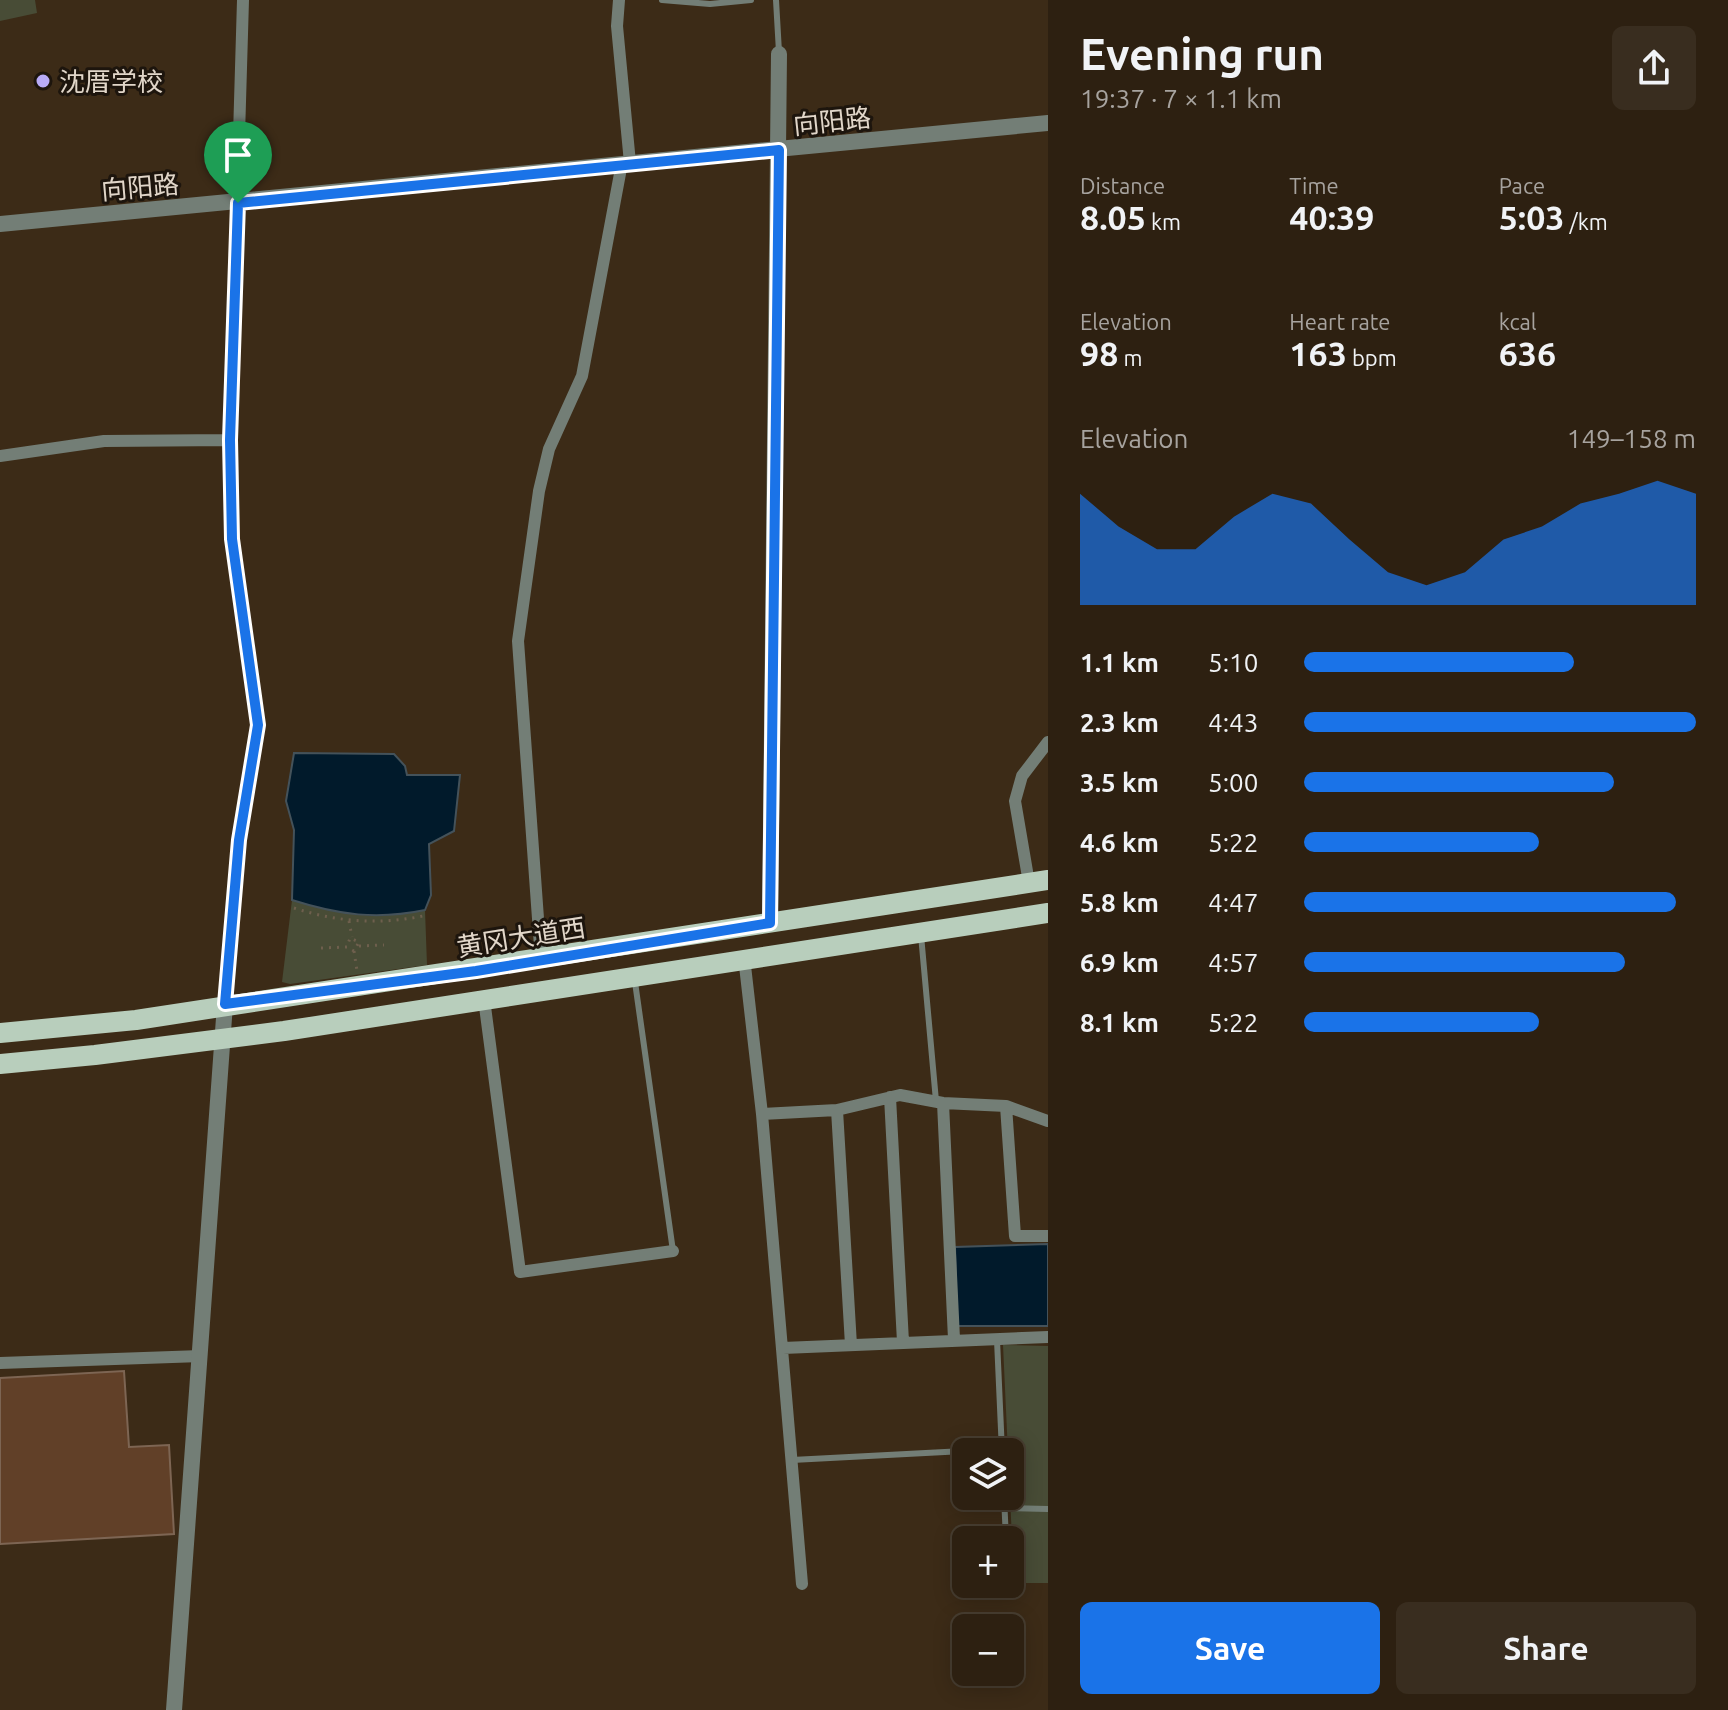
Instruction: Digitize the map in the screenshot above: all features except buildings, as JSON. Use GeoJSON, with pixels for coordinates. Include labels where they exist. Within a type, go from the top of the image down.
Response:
{"type":"FeatureCollection","features":[{"type":"Feature","properties":{"kind":"main road","name":"黄冈大道西"},"geometry":{"type":"LineString","coordinates":[[0,1033],[136,1020],[1038,882]]}},
{"type":"Feature","properties":{"kind":"main road"},"geometry":{"type":"LineString","coordinates":[[0,1064],[222,1039],[1048,913]]}},
{"type":"Feature","properties":{"kind":"street"},"geometry":{"type":"LineString","coordinates":[[174,1710],[222,1039],[239,840],[258,725],[232,539],[230,440],[243,0]]}},
{"type":"Feature","properties":{"kind":"street"},"geometry":{"type":"LineString","coordinates":[[541,960],[518,641],[539,491],[549,449],[582,376],[626,163],[617,26],[619,0]]}},
{"type":"Feature","properties":{"kind":"street"},"geometry":{"type":"LineString","coordinates":[[770,923],[779,54]]}},
{"type":"Feature","properties":{"kind":"street","name":"向阳路"},"geometry":{"type":"LineString","coordinates":[[0,224],[1048,123]]}},
{"type":"Feature","properties":{"kind":"street"},"geometry":{"type":"LineString","coordinates":[[0,456],[104,441],[230,440]]}},
{"type":"Feature","properties":{"kind":"street"},"geometry":{"type":"LineString","coordinates":[[1038,882],[1015,801],[1022,776],[1048,742]]}},
{"type":"Feature","properties":{"kind":"street"},"geometry":{"type":"LineString","coordinates":[[744,957],[762,1114],[802,1584]]}},
{"type":"Feature","properties":{"kind":"street"},"geometry":{"type":"LineString","coordinates":[[484,999],[520,1272],[673,1251]]}},
{"type":"Feature","properties":{"kind":"street"},"geometry":{"type":"LineString","coordinates":[[762,1114],[837,1110],[900,1095],[940,1102],[1006,1106],[1048,1121]]}},
{"type":"Feature","properties":{"kind":"street"},"geometry":{"type":"LineString","coordinates":[[890,1097],[903,1342]]}},
{"type":"Feature","properties":{"kind":"street"},"geometry":{"type":"LineString","coordinates":[[940,1102],[954,1339]]}},
{"type":"Feature","properties":{"kind":"street"},"geometry":{"type":"LineString","coordinates":[[1006,1106],[1015,1236],[1048,1236]]}},
{"type":"Feature","properties":{"kind":"street"},"geometry":{"type":"LineString","coordinates":[[837,1110],[851,1345]]}},
{"type":"Feature","properties":{"kind":"street"},"geometry":{"type":"LineString","coordinates":[[783,1348],[996,1336],[1048,1337]]}},
{"type":"Feature","properties":{"kind":"street"},"geometry":{"type":"LineString","coordinates":[[0,1363],[201,1356]]}},
{"type":"Feature","properties":{"kind":"lane"},"geometry":{"type":"LineString","coordinates":[[662,0],[710,4],[751,0]]}},
{"type":"Feature","properties":{"kind":"lane"},"geometry":{"type":"LineString","coordinates":[[776,0],[779,54]]}},
{"type":"Feature","properties":{"kind":"lane"},"geometry":{"type":"LineString","coordinates":[[921,931],[940,1102]]}},
{"type":"Feature","properties":{"kind":"lane"},"geometry":{"type":"LineString","coordinates":[[634,975],[673,1251]]}},
{"type":"Feature","properties":{"kind":"lane"},"geometry":{"type":"LineString","coordinates":[[996,1336],[1001,1438]]}},
{"type":"Feature","properties":{"kind":"lane"},"geometry":{"type":"LineString","coordinates":[[792,1460],[952,1452]]}},
{"type":"Feature","properties":{"kind":"lane"},"geometry":{"type":"LineString","coordinates":[[1024,1508],[1048,1509]]}},
{"type":"Feature","properties":{"kind":"path"},"geometry":{"type":"LineString","coordinates":[[294,908],[349,921],[398,921],[423,916]]}},
{"type":"Feature","properties":{"kind":"path"},"geometry":{"type":"LineString","coordinates":[[349,921],[352,937]]}},
{"type":"Feature","properties":{"kind":"path"},"geometry":{"type":"LineString","coordinates":[[352,937],[358,940],[359,946]]}},
{"type":"Feature","properties":{"kind":"path"},"geometry":{"type":"LineString","coordinates":[[347,947],[347,941],[352,937]]}},
{"type":"Feature","properties":{"kind":"path"},"geometry":{"type":"LineString","coordinates":[[354,951],[359,946],[384,945]]}},
{"type":"Feature","properties":{"kind":"path"},"geometry":{"type":"LineString","coordinates":[[321,948],[347,947],[354,951]]}},
{"type":"Feature","properties":{"kind":"path"},"geometry":{"type":"LineString","coordinates":[[354,951],[358,975]]}},
{"type":"Feature","properties":{"kind":"green space"},"geometry":{"type":"Polygon","coordinates":[[[0,0],[35,0],[37,13],[0,21],[0,0]]]}},
{"type":"Feature","properties":{"kind":"green space"},"geometry":{"type":"Polygon","coordinates":[[[292,900],[358,914],[391,915],[425,910],[427,965],[290,984],[282,982],[292,900]]]}},
{"type":"Feature","properties":{"kind":"green space"},"geometry":{"type":"Polygon","coordinates":[[[1003,1345],[1048,1346],[1048,1583],[1024,1583],[1024,1526],[1011,1526],[1011,1510],[1024,1510],[1024,1438],[1007,1438],[1003,1345]]]}},
{"type":"Feature","properties":{"kind":"water"},"geometry":{"type":"Polygon","coordinates":[[[294,753],[394,754],[405,766],[407,775],[460,775],[454,831],[429,844],[431,895],[425,910],[391,915],[358,914],[292,900],[294,830],[286,801],[294,753]]]}},
{"type":"Feature","properties":{"kind":"water"},"geometry":{"type":"Polygon","coordinates":[[[1048,1244],[1048,1326],[957,1326],[955,1247],[1048,1244]]]}},
{"type":"Feature","properties":{"kind":"place","name":"沈厝学校"},"geometry":{"type":"Point","coordinates":[43,81]}},
{"type":"Feature","properties":{"kind":"route"},"geometry":{"type":"LineString","coordinates":[[779,150],[770,923],[476,971],[225,1004],[239,840],[258,725],[232,539],[230,440],[238,203],[779,150]]}}]}
